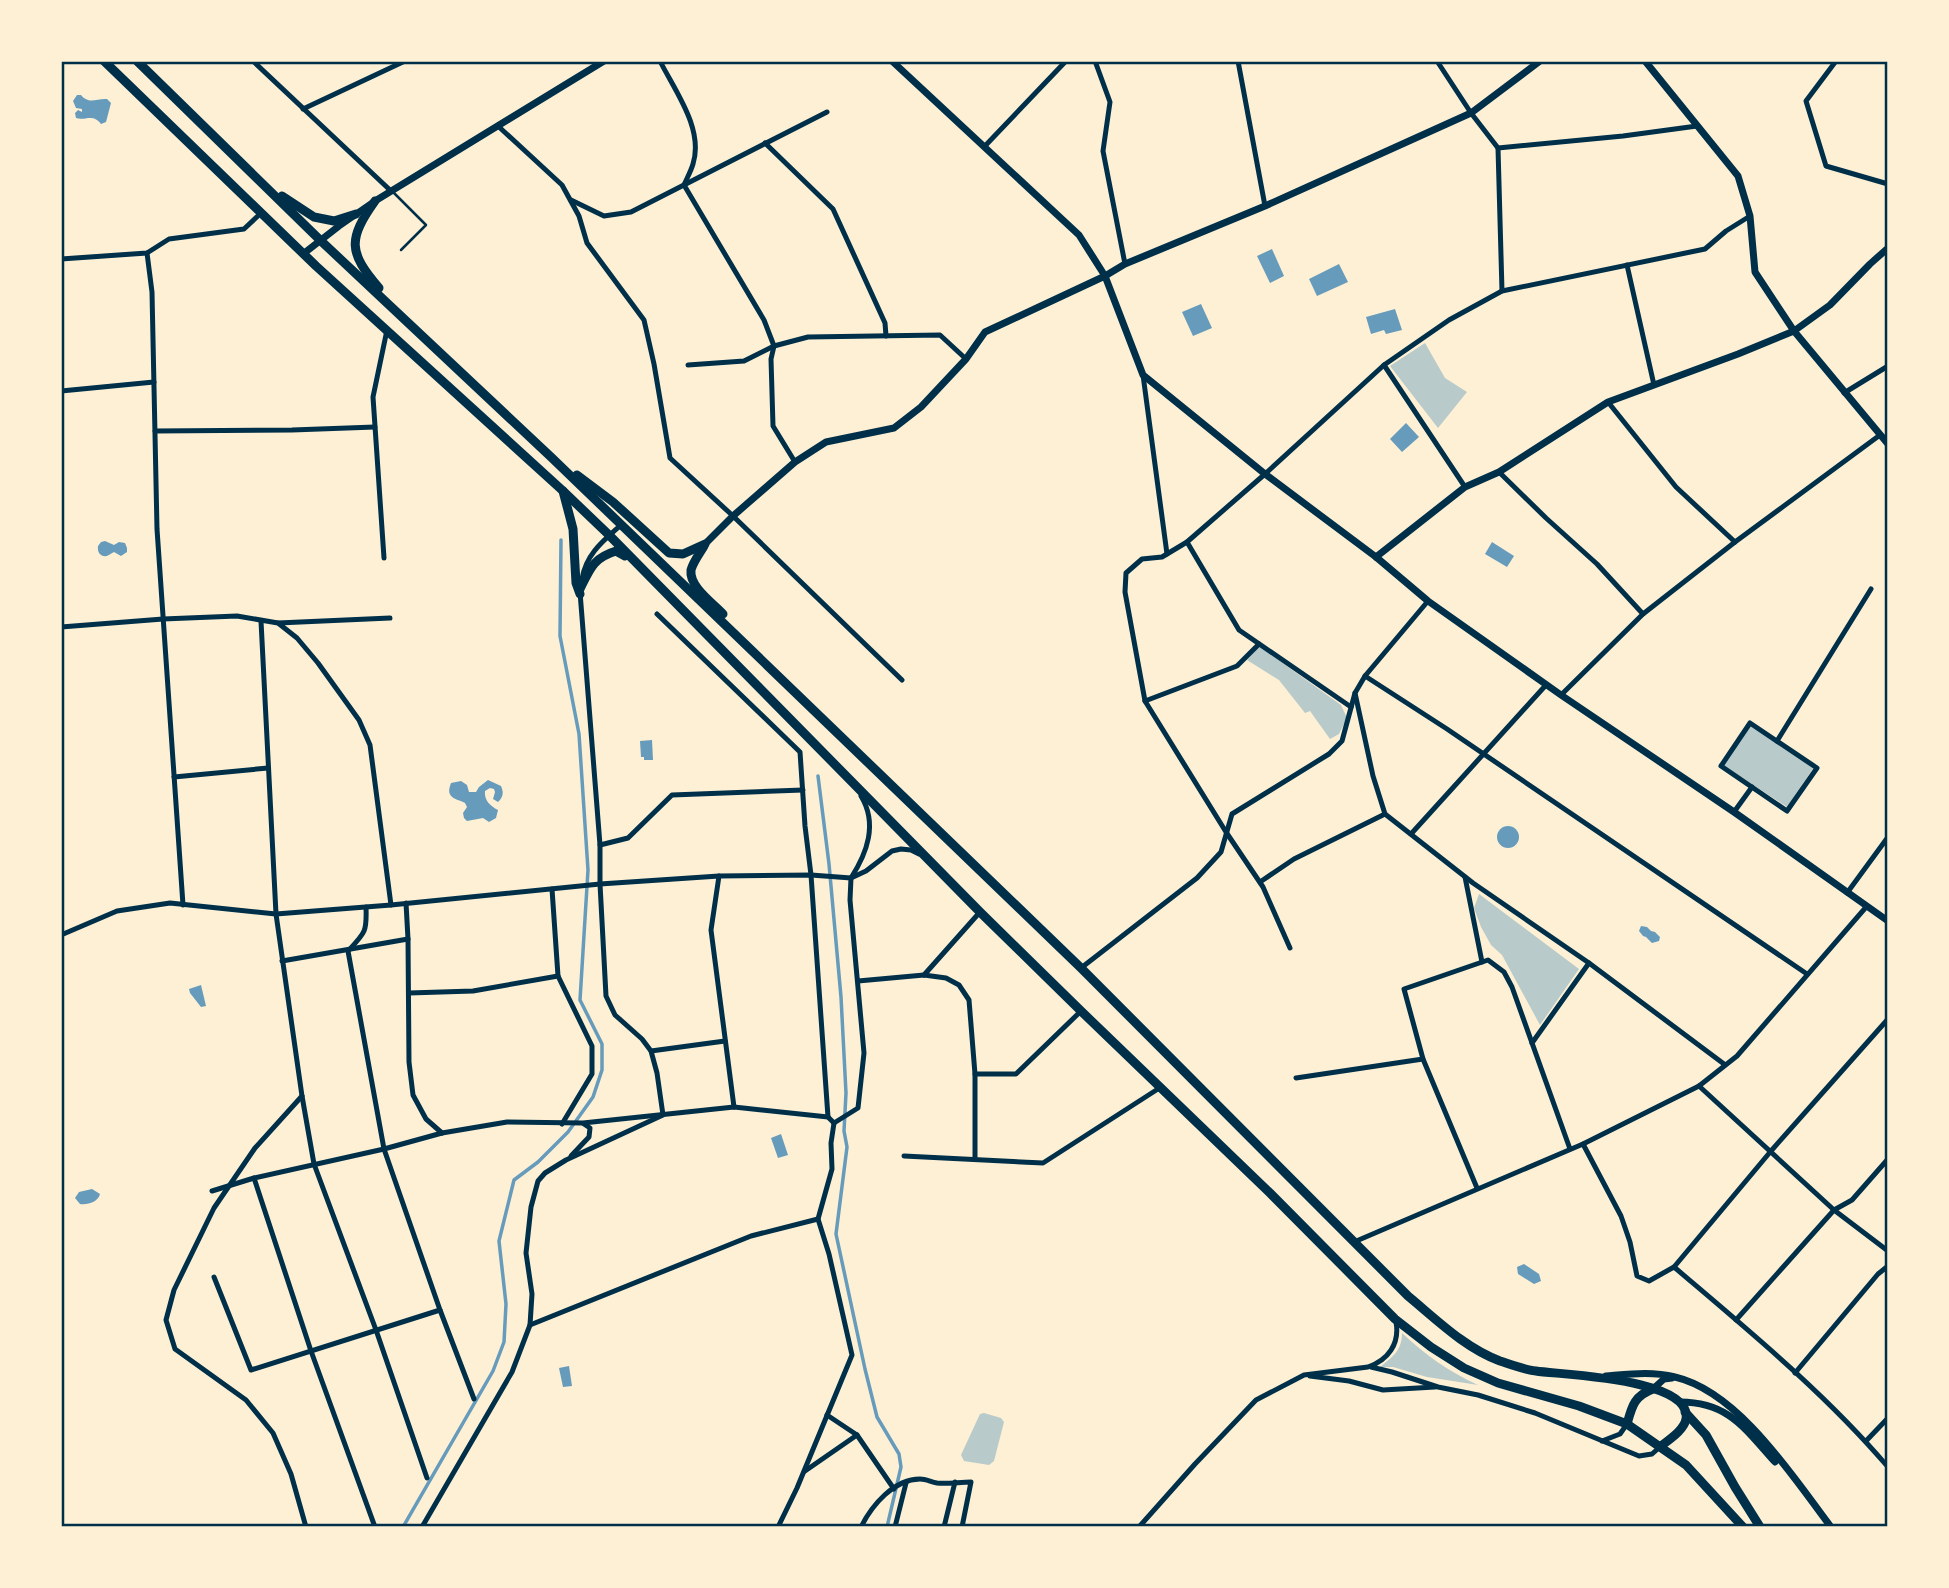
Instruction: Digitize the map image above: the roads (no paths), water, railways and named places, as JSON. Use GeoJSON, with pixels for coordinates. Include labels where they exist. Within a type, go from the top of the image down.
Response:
{"type":"FeatureCollection","features":[{"type":"Feature","properties":{"kind":"highway"},"geometry":{"type":"LineString","coordinates":[[104,61],[303,254],[562,490],[981,912],[1395,1318],[1431,1347],[1464,1368],[1498,1383],[1579,1406],[1627,1424],[1686,1465],[1743,1527]]}},
{"type":"Feature","properties":{"kind":"highway"},"geometry":{"type":"LineString","coordinates":[[137,61],[320,240],[551,457],[1081,968],[1408,1296],[1461,1340],[1498,1360],[1533,1371],[1632,1382],[1666,1392],[1680,1402],[1685,1412],[1706,1435],[1760,1527]]}},
{"type":"Feature","properties":{"kind":"highway"},"geometry":{"type":"LineString","coordinates":[[249,171],[314,217],[334,221],[356,214]]}},
{"type":"Feature","properties":{"kind":"highway"},"geometry":{"type":"LineString","coordinates":[[375,201],[354,237],[357,254],[365,271],[408,321]]}},
{"type":"Feature","properties":{"kind":"highway"},"geometry":{"type":"LineString","coordinates":[[551,457],[613,502],[669,553],[683,554],[705,544]]}},
{"type":"Feature","properties":{"kind":"highway"},"geometry":{"type":"LineString","coordinates":[[562,490],[573,529],[576,583],[580,591]]}},
{"type":"Feature","properties":{"kind":"highway"},"geometry":{"type":"LineString","coordinates":[[705,544],[693,565],[691,573],[694,584],[791,687]]}},
{"type":"Feature","properties":{"kind":"highway"},"geometry":{"type":"LineString","coordinates":[[580,591],[599,558],[616,551],[635,562]]}},
{"type":"Feature","properties":{"kind":"highway"},"geometry":{"type":"LineString","coordinates":[[1627,1424],[1632,1405],[1642,1393],[1654,1388]]}},
{"type":"Feature","properties":{"kind":"highway"},"geometry":{"type":"LineString","coordinates":[[1661,1446],[1677,1433],[1686,1420],[1685,1412]]}},
{"type":"Feature","properties":{"kind":"street"},"geometry":{"type":"LineString","coordinates":[[253,61],[391,191]]}},
{"type":"Feature","properties":{"kind":"street"},"geometry":{"type":"LineString","coordinates":[[303,109],[405,61]]}},
{"type":"Feature","properties":{"kind":"street"},"geometry":{"type":"LineString","coordinates":[[303,254],[375,201],[604,61]]}},
{"type":"Feature","properties":{"kind":"street"},"geometry":{"type":"LineString","coordinates":[[660,61],[687,114],[695,137],[694,162],[684,184]]}},
{"type":"Feature","properties":{"kind":"street"},"geometry":{"type":"LineString","coordinates":[[892,61],[1079,235],[1105,276],[1143,375],[1167,554]]}},
{"type":"Feature","properties":{"kind":"street"},"geometry":{"type":"LineString","coordinates":[[902,71],[907,61]]}},
{"type":"Feature","properties":{"kind":"street"},"geometry":{"type":"LineString","coordinates":[[984,147],[1066,61]]}},
{"type":"Feature","properties":{"kind":"street"},"geometry":{"type":"LineString","coordinates":[[1094,61],[1110,102],[1103,151],[1125,264]]}},
{"type":"Feature","properties":{"kind":"street"},"geometry":{"type":"LineString","coordinates":[[1238,61],[1265,206]]}},
{"type":"Feature","properties":{"kind":"street"},"geometry":{"type":"LineString","coordinates":[[1437,61],[1471,114],[1498,148],[1502,290]]}},
{"type":"Feature","properties":{"kind":"street"},"geometry":{"type":"LineString","coordinates":[[705,544],[795,462],[826,442],[894,428],[921,407],[966,359],[985,332],[1125,264],[1265,206],[1471,114],[1540,61]]}},
{"type":"Feature","properties":{"kind":"street"},"geometry":{"type":"LineString","coordinates":[[1645,61],[1738,176],[1749,216],[1755,272],[1794,331],[1888,444]]}},
{"type":"Feature","properties":{"kind":"street"},"geometry":{"type":"LineString","coordinates":[[1836,61],[1806,101],[1826,166],[1888,184]]}},
{"type":"Feature","properties":{"kind":"street"},"geometry":{"type":"LineString","coordinates":[[569,200],[604,216],[631,212],[827,112]]}},
{"type":"Feature","properties":{"kind":"street"},"geometry":{"type":"LineString","coordinates":[[498,126],[562,186],[579,216],[587,243],[645,320],[670,458],[902,680]]}},
{"type":"Feature","properties":{"kind":"street"},"geometry":{"type":"LineString","coordinates":[[1498,148],[1697,126]]}},
{"type":"Feature","properties":{"kind":"street"},"geometry":{"type":"LineString","coordinates":[[765,143],[833,209],[885,323],[886,336]]}},
{"type":"Feature","properties":{"kind":"street"},"geometry":{"type":"LineString","coordinates":[[684,184],[764,320],[774,346],[771,359],[773,426],[795,462]]}},
{"type":"Feature","properties":{"kind":"street"},"geometry":{"type":"LineString","coordinates":[[61,259],[147,253],[169,239],[244,229],[261,213]]}},
{"type":"Feature","properties":{"kind":"street"},"geometry":{"type":"LineString","coordinates":[[1290,948],[1260,882],[1145,701],[1125,592],[1126,573],[1142,559],[1162,557],[1187,542],[1384,365],[1449,320],[1502,290],[1705,248],[1749,216]]}},
{"type":"Feature","properties":{"kind":"street"},"geometry":{"type":"LineString","coordinates":[[1376,557],[1465,487],[1499,472],[1608,402],[1794,331],[1830,306],[1888,248]]}},
{"type":"Feature","properties":{"kind":"street"},"geometry":{"type":"LineString","coordinates":[[147,253],[152,292],[157,528],[183,905]]}},
{"type":"Feature","properties":{"kind":"street"},"geometry":{"type":"LineString","coordinates":[[1626,265],[1654,385]]}},
{"type":"Feature","properties":{"kind":"street"},"geometry":{"type":"LineString","coordinates":[[384,558],[373,397],[387,330]]}},
{"type":"Feature","properties":{"kind":"street"},"geometry":{"type":"LineString","coordinates":[[688,365],[744,361],[774,346],[808,338],[886,336],[940,335],[966,359]]}},
{"type":"Feature","properties":{"kind":"street"},"geometry":{"type":"LineString","coordinates":[[1384,365],[1465,487]]}},
{"type":"Feature","properties":{"kind":"street"},"geometry":{"type":"LineString","coordinates":[[1844,393],[1888,366]]}},
{"type":"Feature","properties":{"kind":"street"},"geometry":{"type":"LineString","coordinates":[[1143,375],[1265,474],[1376,557],[1427,601],[1734,812],[1888,922]]}},
{"type":"Feature","properties":{"kind":"street"},"geometry":{"type":"LineString","coordinates":[[61,391],[154,382]]}},
{"type":"Feature","properties":{"kind":"street"},"geometry":{"type":"LineString","coordinates":[[1608,402],[1676,487],[1735,542]]}},
{"type":"Feature","properties":{"kind":"street"},"geometry":{"type":"LineString","coordinates":[[155,431],[375,427]]}},
{"type":"Feature","properties":{"kind":"street"},"geometry":{"type":"LineString","coordinates":[[1561,695],[1643,614],[1735,542],[1881,435]]}},
{"type":"Feature","properties":{"kind":"street"},"geometry":{"type":"LineString","coordinates":[[1499,472],[1597,564],[1643,614]]}},
{"type":"Feature","properties":{"kind":"street"},"geometry":{"type":"LineString","coordinates":[[621,525],[591,554],[584,570],[580,591],[600,845],[606,996],[615,1014],[651,1051],[663,1115]]}},
{"type":"Feature","properties":{"kind":"street"},"geometry":{"type":"LineString","coordinates":[[1187,542],[1239,630],[1351,707]]}},
{"type":"Feature","properties":{"kind":"street"},"geometry":{"type":"LineString","coordinates":[[1777,741],[1871,589]]}},
{"type":"Feature","properties":{"kind":"street"},"geometry":{"type":"LineString","coordinates":[[1081,968],[1197,877],[1221,852],[1232,814],[1329,754],[1342,741],[1355,693],[1365,676],[1427,601]]}},
{"type":"Feature","properties":{"kind":"street"},"geometry":{"type":"LineString","coordinates":[[657,614],[800,752],[828,1117]]}},
{"type":"Feature","properties":{"kind":"street"},"geometry":{"type":"LineString","coordinates":[[61,627],[237,616],[278,623],[390,618]]}},
{"type":"Feature","properties":{"kind":"street"},"geometry":{"type":"LineString","coordinates":[[261,621],[276,915],[314,1164],[376,1330],[427,1478]]}},
{"type":"Feature","properties":{"kind":"street"},"geometry":{"type":"LineString","coordinates":[[278,623],[297,638],[318,663],[359,720],[370,745],[391,905]]}},
{"type":"Feature","properties":{"kind":"street"},"geometry":{"type":"LineString","coordinates":[[1145,701],[1237,666],[1259,644]]}},
{"type":"Feature","properties":{"kind":"street"},"geometry":{"type":"LineString","coordinates":[[1365,676],[1807,974]]}},
{"type":"Feature","properties":{"kind":"street"},"geometry":{"type":"LineString","coordinates":[[1410,834],[1546,685]]}},
{"type":"Feature","properties":{"kind":"street"},"geometry":{"type":"LineString","coordinates":[[1355,693],[1373,776],[1385,814],[1465,877],[1589,963],[1724,1065]]}},
{"type":"Feature","properties":{"kind":"street"},"geometry":{"type":"LineString","coordinates":[[1750,723],[1816,768],[1787,811],[1752,787],[1721,766],[1750,723]]}},
{"type":"Feature","properties":{"kind":"street"},"geometry":{"type":"LineString","coordinates":[[174,776],[268,768]]}},
{"type":"Feature","properties":{"kind":"street"},"geometry":{"type":"LineString","coordinates":[[778,1527],[852,1355],[829,1254],[818,1219],[832,1170],[831,1143],[834,1123],[858,1108],[864,1053],[850,878],[860,863],[870,837],[871,826],[865,802],[851,779]]}},
{"type":"Feature","properties":{"kind":"street"},"geometry":{"type":"LineString","coordinates":[[1734,812],[1752,787]]}},
{"type":"Feature","properties":{"kind":"street"},"geometry":{"type":"LineString","coordinates":[[600,845],[628,838],[673,795],[803,790]]}},
{"type":"Feature","properties":{"kind":"street"},"geometry":{"type":"LineString","coordinates":[[1260,882],[1294,859],[1385,814]]}},
{"type":"Feature","properties":{"kind":"street"},"geometry":{"type":"LineString","coordinates":[[1847,893],[1888,837]]}},
{"type":"Feature","properties":{"kind":"street"},"geometry":{"type":"LineString","coordinates":[[61,935],[117,911],[170,903],[276,915],[552,888],[719,876],[811,875],[850,878],[866,871],[892,850],[911,849],[928,858]]}},
{"type":"Feature","properties":{"kind":"street"},"geometry":{"type":"LineString","coordinates":[[719,876],[711,930],[734,1107]]}},
{"type":"Feature","properties":{"kind":"street"},"geometry":{"type":"LineString","coordinates":[[1465,877],[1482,962]]}},
{"type":"Feature","properties":{"kind":"street"},"geometry":{"type":"LineString","coordinates":[[552,888],[558,976],[592,1046],[592,1074],[562,1124]]}},
{"type":"Feature","properties":{"kind":"street"},"geometry":{"type":"LineString","coordinates":[[406,903],[409,1062],[413,1095],[426,1119],[442,1133]]}},
{"type":"Feature","properties":{"kind":"street"},"geometry":{"type":"LineString","coordinates":[[1354,1242],[1583,1144],[1699,1086],[1737,1056],[1867,906]]}},
{"type":"Feature","properties":{"kind":"street"},"geometry":{"type":"LineString","coordinates":[[348,951],[367,927],[366,907]]}},
{"type":"Feature","properties":{"kind":"street"},"geometry":{"type":"LineString","coordinates":[[924,975],[981,912]]}},
{"type":"Feature","properties":{"kind":"street"},"geometry":{"type":"LineString","coordinates":[[282,961],[408,939]]}},
{"type":"Feature","properties":{"kind":"street"},"geometry":{"type":"LineString","coordinates":[[348,951],[384,1149],[474,1399]]}},
{"type":"Feature","properties":{"kind":"street"},"geometry":{"type":"LineString","coordinates":[[1477,1188],[1423,1059],[1404,989],[1488,960],[1504,972],[1570,1149]]}},
{"type":"Feature","properties":{"kind":"street"},"geometry":{"type":"LineString","coordinates":[[1532,1044],[1589,963]]}},
{"type":"Feature","properties":{"kind":"street"},"geometry":{"type":"LineString","coordinates":[[858,981],[924,975],[946,978],[959,985],[969,1000],[975,1074],[975,1159]]}},
{"type":"Feature","properties":{"kind":"street"},"geometry":{"type":"LineString","coordinates":[[409,993],[473,990],[558,976]]}},
{"type":"Feature","properties":{"kind":"street"},"geometry":{"type":"LineString","coordinates":[[975,1074],[1016,1074],[1081,1011]]}},
{"type":"Feature","properties":{"kind":"street"},"geometry":{"type":"LineString","coordinates":[[1583,1144],[1621,1216],[1637,1276],[1649,1281],[1674,1267],[1771,1150],[1888,1019]]}},
{"type":"Feature","properties":{"kind":"street"},"geometry":{"type":"LineString","coordinates":[[651,1051],[725,1041]]}},
{"type":"Feature","properties":{"kind":"street"},"geometry":{"type":"LineString","coordinates":[[1296,1078],[1423,1059]]}},
{"type":"Feature","properties":{"kind":"street"},"geometry":{"type":"LineString","coordinates":[[1699,1086],[1834,1210],[1888,1251]]}},
{"type":"Feature","properties":{"kind":"street"},"geometry":{"type":"LineString","coordinates":[[904,1156],[1043,1163],[1161,1087]]}},
{"type":"Feature","properties":{"kind":"street"},"geometry":{"type":"LineString","coordinates":[[302,1096],[255,1148],[214,1208],[174,1290],[166,1320],[175,1349],[246,1400],[273,1433],[291,1474],[306,1527]]}},
{"type":"Feature","properties":{"kind":"street"},"geometry":{"type":"LineString","coordinates":[[212,1192],[254,1178],[442,1133],[507,1122],[583,1123],[734,1107],[828,1117],[834,1123]]}},
{"type":"Feature","properties":{"kind":"street"},"geometry":{"type":"LineString","coordinates":[[422,1527],[512,1372],[530,1325],[532,1294],[526,1253],[531,1207],[538,1181],[545,1173],[566,1160],[663,1115]]}},
{"type":"Feature","properties":{"kind":"street"},"geometry":{"type":"LineString","coordinates":[[566,1160],[589,1137],[590,1128],[583,1123]]}},
{"type":"Feature","properties":{"kind":"street"},"geometry":{"type":"LineString","coordinates":[[1736,1320],[1834,1210],[1852,1200],[1888,1159]]}},
{"type":"Feature","properties":{"kind":"street"},"geometry":{"type":"LineString","coordinates":[[254,1178],[311,1351],[375,1527]]}},
{"type":"Feature","properties":{"kind":"street"},"geometry":{"type":"LineString","coordinates":[[530,1325],[751,1236],[818,1219]]}},
{"type":"Feature","properties":{"kind":"street"},"geometry":{"type":"LineString","coordinates":[[1796,1373],[1878,1274],[1888,1266]]}},
{"type":"Feature","properties":{"kind":"street"},"geometry":{"type":"LineString","coordinates":[[1674,1267],[1796,1373],[1866,1441],[1888,1467]]}},
{"type":"Feature","properties":{"kind":"street"},"geometry":{"type":"LineString","coordinates":[[215,1277],[251,1370],[440,1310]]}},
{"type":"Feature","properties":{"kind":"street"},"geometry":{"type":"LineString","coordinates":[[1139,1527],[1256,1400],[1304,1375],[1368,1367],[1391,1353],[1398,1332],[1395,1318]]}},
{"type":"Feature","properties":{"kind":"street"},"geometry":{"type":"LineString","coordinates":[[1368,1367],[1438,1387],[1478,1395],[1535,1413],[1639,1456],[1652,1454],[1661,1446]]}},
{"type":"Feature","properties":{"kind":"street"},"geometry":{"type":"LineString","coordinates":[[1591,1377],[1645,1372],[1676,1377],[1705,1388],[1736,1409],[1765,1441],[1831,1527]]}},
{"type":"Feature","properties":{"kind":"street"},"geometry":{"type":"LineString","coordinates":[[1304,1375],[1349,1381],[1383,1390],[1438,1387]]}},
{"type":"Feature","properties":{"kind":"street"},"geometry":{"type":"LineString","coordinates":[[1654,1388],[1664,1380],[1676,1377]]}},
{"type":"Feature","properties":{"kind":"street"},"geometry":{"type":"LineString","coordinates":[[1680,1402],[1697,1402],[1731,1416],[1809,1498]]}},
{"type":"Feature","properties":{"kind":"street"},"geometry":{"type":"LineString","coordinates":[[827,1415],[857,1434],[894,1489]]}},
{"type":"Feature","properties":{"kind":"street"},"geometry":{"type":"LineString","coordinates":[[1866,1441],[1888,1418]]}},
{"type":"Feature","properties":{"kind":"street"},"geometry":{"type":"LineString","coordinates":[[1602,1441],[1620,1434],[1627,1424]]}},
{"type":"Feature","properties":{"kind":"street"},"geometry":{"type":"LineString","coordinates":[[804,1471],[857,1434]]}},
{"type":"Feature","properties":{"kind":"street"},"geometry":{"type":"LineString","coordinates":[[861,1527],[882,1496],[919,1479],[938,1483],[971,1482],[962,1527]]}},
{"type":"Feature","properties":{"kind":"street"},"geometry":{"type":"LineString","coordinates":[[944,1527],[955,1482]]}},
{"type":"Feature","properties":{"kind":"street"},"geometry":{"type":"LineString","coordinates":[[895,1527],[906,1483]]}},
{"type":"Feature","properties":{"kind":"lane"},"geometry":{"type":"LineString","coordinates":[[391,191],[426,225],[401,250]]}},
{"type":"Feature","properties":{"kind":"water"},"geometry":{"type":"Polygon","coordinates":[[[77,95],[90,100],[107,99],[111,103],[106,122],[101,124],[92,118],[76,118],[75,113],[78,110],[82,112],[82,109],[76,108],[73,101],[77,95]]]}},
{"type":"Feature","properties":{"kind":"water"},"geometry":{"type":"Polygon","coordinates":[[[1272,249],[1284,276],[1270,283],[1257,256],[1272,249]]]}},
{"type":"Feature","properties":{"kind":"water"},"geometry":{"type":"Polygon","coordinates":[[[1339,264],[1348,282],[1317,296],[1309,279],[1339,264]]]}},
{"type":"Feature","properties":{"kind":"water"},"geometry":{"type":"Polygon","coordinates":[[[1201,304],[1212,328],[1193,336],[1182,312],[1201,304]]]}},
{"type":"Feature","properties":{"kind":"water"},"geometry":{"type":"Polygon","coordinates":[[[1395,309],[1402,330],[1386,334],[1384,330],[1371,334],[1366,317],[1395,309]]]}},
{"type":"Feature","properties":{"kind":"water"},"geometry":{"type":"Polygon","coordinates":[[[1406,423],[1419,437],[1402,452],[1390,439],[1406,423]]]}},
{"type":"Feature","properties":{"kind":"water"},"geometry":{"type":"Polygon","coordinates":[[[105,541],[114,545],[125,543],[127,552],[121,556],[114,552],[107,556],[101,555],[98,546],[105,541]]]}},
{"type":"Feature","properties":{"kind":"water"},"geometry":{"type":"Polygon","coordinates":[[[1492,542],[1514,556],[1507,567],[1485,554],[1492,542]]]}},
{"type":"Feature","properties":{"kind":"water"},"geometry":{"type":"Polygon","coordinates":[[[652,740],[653,760],[644,760],[644,757],[641,757],[640,741],[652,740]]]}},
{"type":"Feature","properties":{"kind":"water"},"geometry":{"type":"Polygon","coordinates":[[[488,780],[501,786],[502,797],[498,802],[493,799],[494,789],[485,791],[488,802],[498,810],[496,818],[489,822],[483,818],[467,821],[463,813],[467,807],[465,803],[450,795],[451,783],[461,781],[467,785],[469,792],[476,792],[488,780]]]}},
{"type":"Feature","properties":{"kind":"water"},"geometry":{"type":"Polygon","coordinates":[[[1508,826],[1516,829],[1519,837],[1516,845],[1508,848],[1500,845],[1497,837],[1500,829],[1508,826]]]}},
{"type":"Feature","properties":{"kind":"water"},"geometry":{"type":"Polygon","coordinates":[[[1641,926],[1655,932],[1660,937],[1659,941],[1652,943],[1643,936],[1639,931],[1641,926]]]}},
{"type":"Feature","properties":{"kind":"water"},"geometry":{"type":"Polygon","coordinates":[[[201,985],[206,1006],[201,1007],[189,989],[201,985]]]}},
{"type":"Feature","properties":{"kind":"water"},"geometry":{"type":"Polygon","coordinates":[[[781,1134],[788,1155],[778,1158],[771,1138],[781,1134]]]}},
{"type":"Feature","properties":{"kind":"water"},"geometry":{"type":"Polygon","coordinates":[[[92,1189],[100,1194],[92,1202],[80,1204],[75,1198],[79,1192],[92,1189]]]}},
{"type":"Feature","properties":{"kind":"water"},"geometry":{"type":"Polygon","coordinates":[[[1524,1264],[1539,1274],[1541,1281],[1534,1284],[1518,1274],[1517,1267],[1524,1264]]]}},
{"type":"Feature","properties":{"kind":"water"},"geometry":{"type":"Polygon","coordinates":[[[569,1366],[572,1386],[563,1387],[559,1368],[569,1366]]]}},
{"type":"Feature","properties":{"kind":"waterway"},"geometry":{"type":"LineString","coordinates":[[403,1527],[493,1371],[504,1342],[506,1304],[499,1241],[514,1180],[538,1162],[568,1132],[593,1097],[602,1070],[602,1044],[580,1000],[588,870],[579,734],[560,636],[561,540]]}},
{"type":"Feature","properties":{"kind":"waterway"},"geometry":{"type":"LineString","coordinates":[[818,776],[841,997],[846,1093],[844,1131],[847,1147],[836,1234],[877,1417],[899,1454],[901,1467],[887,1527]]}}]}
